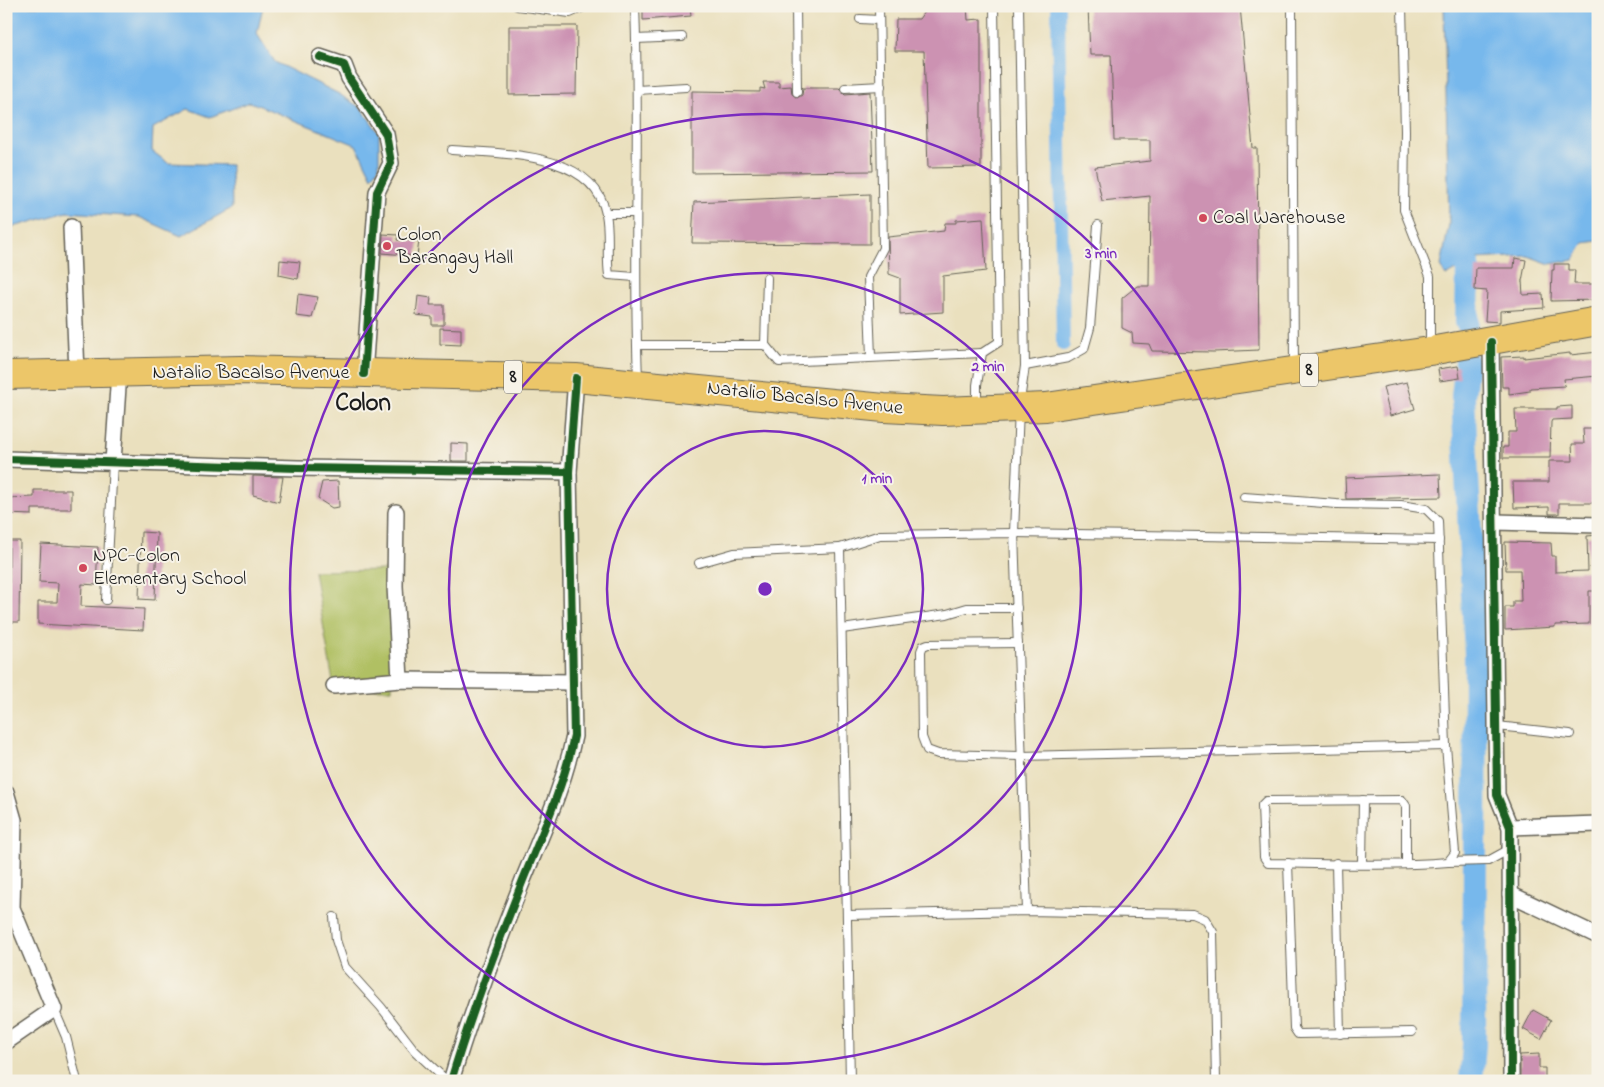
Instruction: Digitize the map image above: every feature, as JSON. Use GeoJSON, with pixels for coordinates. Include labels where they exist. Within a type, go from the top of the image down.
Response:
{"type":"FeatureCollection","features":[{"type":"Feature","properties":{"kind":"highway","name":"Natalio Bacalso Avenue"},"geometry":{"type":"LineString","coordinates":[[6,375],[240,370],[576,378],[884,408],[943,411],[976,410],[1046,407],[1294,372],[1491,342],[1598,321]]}},
{"type":"Feature","properties":{"kind":"street"},"geometry":{"type":"LineString","coordinates":[[320,57],[344,65],[349,78],[386,134],[391,163],[376,192],[364,374]]}},
{"type":"Feature","properties":{"kind":"street"},"geometry":{"type":"LineString","coordinates":[[71,227],[77,373]]}},
{"type":"Feature","properties":{"kind":"street"},"geometry":{"type":"LineString","coordinates":[[1491,342],[1495,522],[1497,795],[1510,827],[1511,1081]]}},
{"type":"Feature","properties":{"kind":"street"},"geometry":{"type":"LineString","coordinates":[[114,462],[119,372]]}},
{"type":"Feature","properties":{"kind":"street"},"geometry":{"type":"LineString","coordinates":[[449,1081],[570,758],[574,736],[569,472],[576,378]]}},
{"type":"Feature","properties":{"kind":"street"},"geometry":{"type":"LineString","coordinates":[[6,459],[298,468],[569,472]]}},
{"type":"Feature","properties":{"kind":"street"},"geometry":{"type":"LineString","coordinates":[[396,512],[394,586],[400,680]]}},
{"type":"Feature","properties":{"kind":"street"},"geometry":{"type":"LineString","coordinates":[[1495,522],[1598,525]]}},
{"type":"Feature","properties":{"kind":"street"},"geometry":{"type":"LineString","coordinates":[[334,686],[400,680],[572,682]]}},
{"type":"Feature","properties":{"kind":"street"},"geometry":{"type":"LineString","coordinates":[[6,792],[10,822],[12,908],[54,1009],[6,1042]]}},
{"type":"Feature","properties":{"kind":"street"},"geometry":{"type":"LineString","coordinates":[[1510,827],[1598,824]]}},
{"type":"Feature","properties":{"kind":"street"},"geometry":{"type":"LineString","coordinates":[[1510,894],[1598,936]]}},
{"type":"Feature","properties":{"kind":"lane"},"geometry":{"type":"LineString","coordinates":[[517,6],[570,12],[586,6]]}},
{"type":"Feature","properties":{"kind":"lane"},"geometry":{"type":"LineString","coordinates":[[635,6],[637,90],[635,277],[638,383]]}},
{"type":"Feature","properties":{"kind":"lane"},"geometry":{"type":"LineString","coordinates":[[796,6],[797,92]]}},
{"type":"Feature","properties":{"kind":"lane"},"geometry":{"type":"LineString","coordinates":[[871,357],[868,277],[883,248],[879,6]]}},
{"type":"Feature","properties":{"kind":"lane"},"geometry":{"type":"LineString","coordinates":[[767,278],[766,345],[779,362],[982,353],[999,342],[994,6]]}},
{"type":"Feature","properties":{"kind":"lane"},"geometry":{"type":"LineString","coordinates":[[1019,6],[1025,366],[1019,408],[1014,533],[1020,756],[1027,911]]}},
{"type":"Feature","properties":{"kind":"lane"},"geometry":{"type":"LineString","coordinates":[[1292,6],[1294,372]]}},
{"type":"Feature","properties":{"kind":"lane"},"geometry":{"type":"LineString","coordinates":[[1402,6],[1405,132],[1404,210],[1430,276],[1430,352]]}},
{"type":"Feature","properties":{"kind":"lane"},"geometry":{"type":"LineString","coordinates":[[860,19],[880,20]]}},
{"type":"Feature","properties":{"kind":"lane"},"geometry":{"type":"LineString","coordinates":[[636,39],[682,37]]}},
{"type":"Feature","properties":{"kind":"lane"},"geometry":{"type":"LineString","coordinates":[[846,88],[881,86]]}},
{"type":"Feature","properties":{"kind":"lane"},"geometry":{"type":"LineString","coordinates":[[637,90],[686,87]]}},
{"type":"Feature","properties":{"kind":"lane"},"geometry":{"type":"LineString","coordinates":[[452,150],[528,157],[564,166],[586,179],[598,194],[606,213],[609,275],[635,277]]}},
{"type":"Feature","properties":{"kind":"lane"},"geometry":{"type":"LineString","coordinates":[[606,213],[635,213]]}},
{"type":"Feature","properties":{"kind":"lane"},"geometry":{"type":"LineString","coordinates":[[1025,366],[1068,358],[1084,349],[1090,328],[1098,225]]}},
{"type":"Feature","properties":{"kind":"lane"},"geometry":{"type":"LineString","coordinates":[[637,345],[766,345]]}},
{"type":"Feature","properties":{"kind":"lane"},"geometry":{"type":"LineString","coordinates":[[976,410],[977,385],[982,353]]}},
{"type":"Feature","properties":{"kind":"lane"},"geometry":{"type":"LineString","coordinates":[[106,600],[114,462]]}},
{"type":"Feature","properties":{"kind":"lane"},"geometry":{"type":"LineString","coordinates":[[1244,497],[1337,504],[1401,505],[1426,509],[1438,520],[1446,746],[1454,853],[1448,862]]}},
{"type":"Feature","properties":{"kind":"lane"},"geometry":{"type":"LineString","coordinates":[[699,563],[734,553],[840,548],[880,535],[1014,533],[1439,540]]}},
{"type":"Feature","properties":{"kind":"lane"},"geometry":{"type":"LineString","coordinates":[[840,548],[850,1081]]}},
{"type":"Feature","properties":{"kind":"lane"},"geometry":{"type":"LineString","coordinates":[[842,629],[946,614],[967,608],[1017,608]]}},
{"type":"Feature","properties":{"kind":"lane"},"geometry":{"type":"LineString","coordinates":[[1018,643],[928,644],[923,646],[921,651],[922,738],[927,750],[938,754],[1020,756],[1446,746]]}},
{"type":"Feature","properties":{"kind":"lane"},"geometry":{"type":"LineString","coordinates":[[1497,726],[1570,734]]}},
{"type":"Feature","properties":{"kind":"lane"},"geometry":{"type":"LineString","coordinates":[[1362,864],[1363,800]]}},
{"type":"Feature","properties":{"kind":"lane"},"geometry":{"type":"LineString","coordinates":[[1406,864],[1406,806],[1402,800],[1266,801],[1262,805],[1264,857],[1268,862],[1406,864],[1488,861],[1510,849]]}},
{"type":"Feature","properties":{"kind":"lane"},"geometry":{"type":"LineString","coordinates":[[1288,863],[1294,1028],[1298,1034],[1412,1032]]}},
{"type":"Feature","properties":{"kind":"lane"},"geometry":{"type":"LineString","coordinates":[[1336,864],[1340,1034]]}},
{"type":"Feature","properties":{"kind":"lane"},"geometry":{"type":"LineString","coordinates":[[848,915],[1027,911],[1193,914],[1205,919],[1213,932],[1216,1081]]}},
{"type":"Feature","properties":{"kind":"lane"},"geometry":{"type":"LineString","coordinates":[[334,917],[336,940],[345,967],[382,1007],[415,1051],[449,1081]]}},
{"type":"Feature","properties":{"kind":"lane"},"geometry":{"type":"LineString","coordinates":[[54,1009],[66,1037],[77,1081]]}},
{"type":"Feature","properties":{"kind":"green space"},"geometry":{"type":"Polygon","coordinates":[[[393,570],[392,689],[334,688],[314,571],[393,570]]]}},
{"type":"Feature","properties":{"kind":"water"},"geometry":{"type":"Polygon","coordinates":[[[6,6],[263,6],[257,34],[275,62],[339,94],[361,108],[379,133],[379,167],[372,177],[356,145],[250,102],[210,117],[188,109],[153,128],[152,151],[168,163],[231,165],[232,208],[181,236],[139,217],[67,212],[6,229],[6,6]]]}},
{"type":"Feature","properties":{"kind":"water"},"geometry":{"type":"Polygon","coordinates":[[[1444,6],[1598,6],[1598,241],[1584,243],[1574,260],[1550,264],[1528,256],[1476,259],[1446,276],[1441,266],[1449,224],[1444,6]]]}},
{"type":"Feature","properties":{"kind":"building"},"geometry":{"type":"Polygon","coordinates":[[[643,6],[690,6],[691,16],[643,20],[643,6]]]}},
{"type":"Feature","properties":{"kind":"building"},"geometry":{"type":"Polygon","coordinates":[[[924,6],[967,6],[968,20],[981,19],[981,167],[928,168],[924,51],[895,51],[896,19],[919,19],[924,12],[924,6]]]}},
{"type":"Feature","properties":{"kind":"building"},"geometry":{"type":"Polygon","coordinates":[[[1088,6],[1240,6],[1253,148],[1257,148],[1259,350],[1214,352],[1152,351],[1149,344],[1133,343],[1132,333],[1122,328],[1122,298],[1137,286],[1149,286],[1150,196],[1102,201],[1095,167],[1150,161],[1150,140],[1114,140],[1111,55],[1090,55],[1088,6]]]}},
{"type":"Feature","properties":{"kind":"building"},"geometry":{"type":"Polygon","coordinates":[[[509,26],[577,26],[576,94],[509,95],[509,26]]]}},
{"type":"Feature","properties":{"kind":"building"},"geometry":{"type":"Polygon","coordinates":[[[763,82],[779,82],[779,87],[791,86],[792,94],[797,98],[802,95],[803,88],[839,88],[845,94],[870,92],[873,171],[692,173],[692,91],[760,92],[760,88],[765,89],[763,82]]]}},
{"type":"Feature","properties":{"kind":"building"},"geometry":{"type":"Polygon","coordinates":[[[870,194],[870,244],[692,243],[694,202],[870,194]]]}},
{"type":"Feature","properties":{"kind":"building"},"geometry":{"type":"Polygon","coordinates":[[[983,218],[986,271],[943,276],[943,312],[900,315],[900,278],[889,274],[888,237],[944,231],[945,223],[956,223],[956,220],[983,218]]]}},
{"type":"Feature","properties":{"kind":"building"},"geometry":{"type":"Polygon","coordinates":[[[383,234],[398,235],[397,240],[419,241],[417,256],[382,253],[383,234]]]}},
{"type":"Feature","properties":{"kind":"building"},"geometry":{"type":"Polygon","coordinates":[[[1515,258],[1526,260],[1522,281],[1523,295],[1543,294],[1544,308],[1500,311],[1500,322],[1485,321],[1487,291],[1475,290],[1476,268],[1514,268],[1515,258]]]}},
{"type":"Feature","properties":{"kind":"building"},"geometry":{"type":"Polygon","coordinates":[[[280,260],[300,262],[298,279],[279,275],[280,260]]]}},
{"type":"Feature","properties":{"kind":"building"},"geometry":{"type":"Polygon","coordinates":[[[1554,264],[1569,264],[1569,270],[1575,270],[1574,284],[1598,284],[1598,300],[1551,301],[1552,270],[1554,270],[1554,264]]]}},
{"type":"Feature","properties":{"kind":"building"},"geometry":{"type":"Polygon","coordinates":[[[298,294],[318,297],[312,318],[296,316],[298,294]]]}},
{"type":"Feature","properties":{"kind":"building"},"geometry":{"type":"Polygon","coordinates":[[[418,296],[431,298],[430,305],[444,305],[444,325],[432,325],[432,317],[416,315],[418,296]]]}},
{"type":"Feature","properties":{"kind":"building"},"geometry":{"type":"Polygon","coordinates":[[[440,328],[461,329],[461,345],[440,344],[440,328]]]}},
{"type":"Feature","properties":{"kind":"building"},"geometry":{"type":"Polygon","coordinates":[[[1598,352],[1598,376],[1564,379],[1565,386],[1530,388],[1530,391],[1509,394],[1509,387],[1502,387],[1501,357],[1524,356],[1524,358],[1598,352]]]}},
{"type":"Feature","properties":{"kind":"building"},"geometry":{"type":"Polygon","coordinates":[[[1458,366],[1460,378],[1440,381],[1438,369],[1458,366]]]}},
{"type":"Feature","properties":{"kind":"building"},"geometry":{"type":"Polygon","coordinates":[[[1407,382],[1415,409],[1390,416],[1383,387],[1407,382]]]}},
{"type":"Feature","properties":{"kind":"building"},"geometry":{"type":"Polygon","coordinates":[[[1572,406],[1572,419],[1552,420],[1551,422],[1550,458],[1503,458],[1503,447],[1508,447],[1508,432],[1516,432],[1515,409],[1557,409],[1557,407],[1572,406]]]}},
{"type":"Feature","properties":{"kind":"building"},"geometry":{"type":"Polygon","coordinates":[[[1583,429],[1598,429],[1598,503],[1559,503],[1559,514],[1549,514],[1549,507],[1514,508],[1513,482],[1549,482],[1549,461],[1573,461],[1572,444],[1584,444],[1583,429]]]}},
{"type":"Feature","properties":{"kind":"building"},"geometry":{"type":"Polygon","coordinates":[[[451,443],[468,444],[468,461],[451,461],[451,443]]]}},
{"type":"Feature","properties":{"kind":"building"},"geometry":{"type":"Polygon","coordinates":[[[1440,474],[1441,497],[1346,499],[1345,478],[1440,474]]]}},
{"type":"Feature","properties":{"kind":"building"},"geometry":{"type":"Polygon","coordinates":[[[253,476],[283,477],[279,502],[253,495],[253,476]]]}},
{"type":"Feature","properties":{"kind":"building"},"geometry":{"type":"Polygon","coordinates":[[[338,481],[339,507],[332,508],[318,499],[322,482],[338,481]]]}},
{"type":"Feature","properties":{"kind":"building"},"geometry":{"type":"Polygon","coordinates":[[[34,490],[71,490],[71,509],[32,509],[32,515],[6,514],[6,498],[34,497],[34,490]]]}},
{"type":"Feature","properties":{"kind":"building"},"geometry":{"type":"Polygon","coordinates":[[[141,532],[157,533],[155,600],[139,599],[141,532]]]}},
{"type":"Feature","properties":{"kind":"building"},"geometry":{"type":"Polygon","coordinates":[[[1598,535],[1597,591],[1589,591],[1589,624],[1505,630],[1505,607],[1513,607],[1513,601],[1521,601],[1520,570],[1506,570],[1505,542],[1551,543],[1552,556],[1555,556],[1555,572],[1588,571],[1587,536],[1598,535]]]}},
{"type":"Feature","properties":{"kind":"building"},"geometry":{"type":"Polygon","coordinates":[[[9,541],[20,541],[19,622],[9,622],[9,541]]]}},
{"type":"Feature","properties":{"kind":"building"},"geometry":{"type":"Polygon","coordinates":[[[41,544],[98,547],[96,585],[82,584],[81,606],[144,609],[143,630],[38,624],[38,602],[57,602],[58,583],[39,582],[41,544]]]}},
{"type":"Feature","properties":{"kind":"building"},"geometry":{"type":"Polygon","coordinates":[[[1533,1010],[1551,1020],[1541,1039],[1523,1029],[1533,1010]]]}},
{"type":"Feature","properties":{"kind":"building"},"geometry":{"type":"Polygon","coordinates":[[[1539,1054],[1539,1068],[1545,1068],[1545,1080],[1520,1081],[1520,1055],[1539,1054]]]}},
{"type":"Feature","properties":{"kind":"waterway"},"geometry":{"type":"LineString","coordinates":[[1058,6],[1063,344]]}},
{"type":"Feature","properties":{"kind":"waterway"},"geometry":{"type":"LineString","coordinates":[[1467,322],[1468,265]]}},
{"type":"Feature","properties":{"kind":"waterway"},"geometry":{"type":"LineString","coordinates":[[1467,362],[1463,396],[1476,655],[1474,1045],[1471,1081]]}},
{"type":"Feature","properties":{"kind":"cycle path"},"geometry":{"type":"LineString","coordinates":[[320,57],[344,65],[349,78],[386,134],[391,163],[377,192],[364,374]]}},
{"type":"Feature","properties":{"kind":"cycle path"},"geometry":{"type":"LineString","coordinates":[[1491,342],[1497,795],[1510,827],[1511,1081]]}},
{"type":"Feature","properties":{"kind":"cycle path"},"geometry":{"type":"LineString","coordinates":[[451,1081],[485,980],[558,791],[574,736],[569,472],[576,378]]}},
{"type":"Feature","properties":{"kind":"cycle path"},"geometry":{"type":"LineString","coordinates":[[6,459],[298,468],[569,472]]}},
{"type":"Feature","properties":{"kind":"place","name":"Coal Warehouse"},"geometry":{"type":"Point","coordinates":[1203,218]}},
{"type":"Feature","properties":{"kind":"place","name":"Colon Barangay Hall"},"geometry":{"type":"Point","coordinates":[387,246]}},
{"type":"Feature","properties":{"kind":"place","name":"NPC-Colon Elementary School"},"geometry":{"type":"Point","coordinates":[83,568]}},
{"type":"Feature","properties":{"kind":"district","name":"Colon"},"geometry":{"type":"Point","coordinates":[363,404]}}]}
